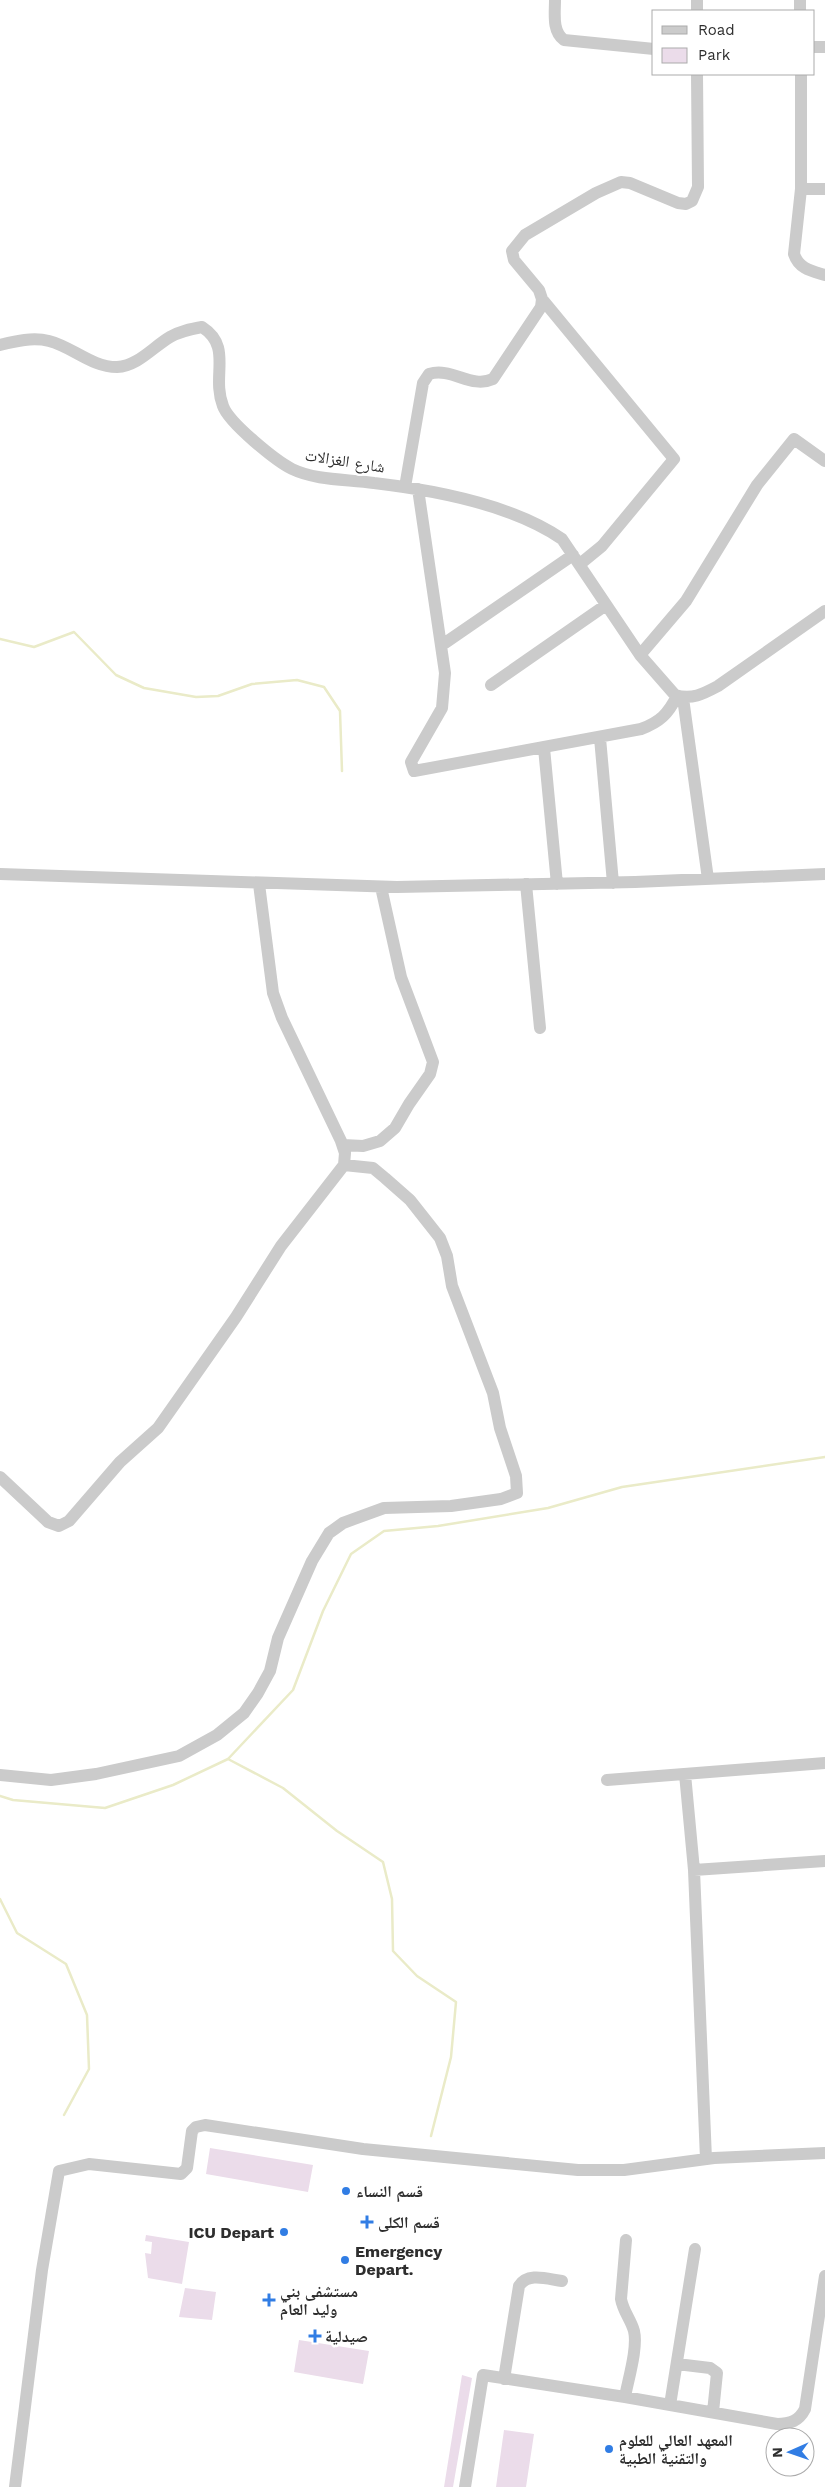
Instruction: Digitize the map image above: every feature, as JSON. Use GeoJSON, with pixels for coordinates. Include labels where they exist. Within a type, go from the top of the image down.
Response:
{"type":"FeatureCollection","features":[{"type":"Feature","properties":{"kind":"street"},"geometry":{"type":"LineString","coordinates":[[555,0],[558,35],[564,40],[652,49]]}},
{"type":"Feature","properties":{"kind":"street"},"geometry":{"type":"LineString","coordinates":[[442,645],[602,546],[674,459],[542,299],[539,290],[514,260],[512,251],[525,234],[596,193],[621,182],[630,183],[678,203],[686,204],[695,196],[698,187],[698,75]]}},
{"type":"Feature","properties":{"kind":"street"},"geometry":{"type":"LineString","coordinates":[[801,75],[801,189],[794,254],[796,262],[825,275]]}},
{"type":"Feature","properties":{"kind":"street"},"geometry":{"type":"LineString","coordinates":[[801,189],[825,189]]}},
{"type":"Feature","properties":{"kind":"street"},"geometry":{"type":"LineString","coordinates":[[542,299],[538,316],[493,379],[485,383],[476,383],[449,372],[429,374],[423,383],[405,487],[465,500],[524,518],[546,528],[562,539],[640,655],[667,688],[680,697],[700,696],[718,686],[825,611]]}},
{"type":"Feature","properties":{"kind":"street","name":"شارع الغزالات"},"geometry":{"type":"LineString","coordinates":[[0,345],[25,339],[49,341],[100,365],[118,367],[137,362],[171,336],[188,329],[202,327],[213,334],[219,343],[219,392],[223,408],[231,420],[250,438],[292,469],[312,476],[405,487]]}},
{"type":"Feature","properties":{"kind":"street"},"geometry":{"type":"LineString","coordinates":[[640,655],[686,601],[757,485],[794,439],[825,461]]}},
{"type":"Feature","properties":{"kind":"street"},"geometry":{"type":"LineString","coordinates":[[418,489],[445,673],[442,708],[411,762],[414,771],[641,729],[658,722],[669,712],[680,697]]}},
{"type":"Feature","properties":{"kind":"street"},"geometry":{"type":"LineString","coordinates":[[491,685],[606,605]]}},
{"type":"Feature","properties":{"kind":"street"},"geometry":{"type":"LineString","coordinates":[[680,697],[708,879]]}},
{"type":"Feature","properties":{"kind":"street"},"geometry":{"type":"LineString","coordinates":[[600,738],[613,883]]}},
{"type":"Feature","properties":{"kind":"street"},"geometry":{"type":"LineString","coordinates":[[544,748],[557,884]]}},
{"type":"Feature","properties":{"kind":"street"},"geometry":{"type":"LineString","coordinates":[[0,874],[381,887],[613,883],[825,874]]}},
{"type":"Feature","properties":{"kind":"street"},"geometry":{"type":"LineString","coordinates":[[0,1477],[48,1522],[59,1526],[69,1520],[120,1462],[158,1428],[236,1316],[281,1246],[344,1165],[342,1146],[282,1018],[273,993],[259,884]]}},
{"type":"Feature","properties":{"kind":"street"},"geometry":{"type":"LineString","coordinates":[[526,884],[540,1028]]}},
{"type":"Feature","properties":{"kind":"street"},"geometry":{"type":"LineString","coordinates":[[342,1146],[363,1146],[380,1141],[395,1128],[430,1074],[433,1062],[401,977],[381,887]]}},
{"type":"Feature","properties":{"kind":"street"},"geometry":{"type":"LineString","coordinates":[[0,1775],[50,1780],[96,1774],[179,1756],[217,1735],[244,1713],[258,1693],[270,1671],[278,1638],[308,1570],[329,1533],[343,1524],[384,1508],[451,1506],[501,1499],[517,1494],[516,1476],[500,1428],[493,1393],[452,1286],[447,1256],[440,1238],[410,1200],[379,1173],[372,1168],[344,1165]]}},
{"type":"Feature","properties":{"kind":"street"},"geometry":{"type":"LineString","coordinates":[[607,1780],[825,1763]]}},
{"type":"Feature","properties":{"kind":"street"},"geometry":{"type":"LineString","coordinates":[[685,1774],[694,1870],[706,2159]]}},
{"type":"Feature","properties":{"kind":"street"},"geometry":{"type":"LineString","coordinates":[[694,1870],[825,1862]]}},
{"type":"Feature","properties":{"kind":"street"},"geometry":{"type":"LineString","coordinates":[[15,2487],[42,2270],[60,2171],[89,2164],[181,2174],[187,2168],[192,2131],[196,2127],[205,2125],[363,2149],[578,2170],[624,2170],[706,2159],[825,2153]]}},
{"type":"Feature","properties":{"kind":"street"},"geometry":{"type":"LineString","coordinates":[[625,2397],[635,2342],[633,2329],[621,2299],[626,2240]]}},
{"type":"Feature","properties":{"kind":"street"},"geometry":{"type":"LineString","coordinates":[[670,2405],[696,2248]]}},
{"type":"Feature","properties":{"kind":"street"},"geometry":{"type":"LineString","coordinates":[[465,2487],[483,2375],[784,2424],[797,2420],[802,2415],[806,2403],[825,2276]]}},
{"type":"Feature","properties":{"kind":"street"},"geometry":{"type":"LineString","coordinates":[[504,2379],[518,2286],[525,2280],[533,2278],[562,2281]]}},
{"type":"Feature","properties":{"kind":"street"},"geometry":{"type":"LineString","coordinates":[[677,2364],[710,2368],[717,2373],[714,2412]]}},
{"type":"Feature","properties":{"kind":"green space"},"geometry":{"type":"Polygon","coordinates":[[[210,2148],[313,2165],[308,2192],[206,2174],[210,2148]]]}},
{"type":"Feature","properties":{"kind":"green space"},"geometry":{"type":"Polygon","coordinates":[[[146,2235],[189,2242],[182,2284],[148,2278],[145,2253],[151,2254],[152,2242],[145,2241],[146,2235]]]}},
{"type":"Feature","properties":{"kind":"green space"},"geometry":{"type":"Polygon","coordinates":[[[185,2288],[216,2292],[212,2320],[179,2317],[185,2288]]]}},
{"type":"Feature","properties":{"kind":"green space"},"geometry":{"type":"Polygon","coordinates":[[[299,2340],[369,2351],[363,2384],[294,2372],[299,2340]]]}},
{"type":"Feature","properties":{"kind":"green space"},"geometry":{"type":"Polygon","coordinates":[[[462,2375],[472,2378],[453,2487],[444,2487],[462,2375]]]}},
{"type":"Feature","properties":{"kind":"green space"},"geometry":{"type":"Polygon","coordinates":[[[504,2430],[534,2434],[526,2487],[496,2487],[504,2430]]]}},
{"type":"Feature","properties":{"kind":"waterway"},"geometry":{"type":"LineString","coordinates":[[0,639],[34,647],[74,632],[116,675],[144,688],[196,697],[218,696],[252,684],[297,680],[324,687],[340,711],[342,771]]}},
{"type":"Feature","properties":{"kind":"waterway"},"geometry":{"type":"LineString","coordinates":[[0,1796],[13,1800],[105,1808],[173,1785],[228,1759],[293,1690],[323,1611],[351,1554],[384,1531],[438,1526],[548,1508],[622,1487],[825,1457]]}},
{"type":"Feature","properties":{"kind":"waterway"},"geometry":{"type":"LineString","coordinates":[[228,1759],[283,1788],[337,1831],[383,1862],[392,1899],[393,1951],[417,1976],[456,2002],[451,2057],[431,2136]]}},
{"type":"Feature","properties":{"kind":"waterway"},"geometry":{"type":"LineString","coordinates":[[0,1899],[17,1933],[66,1964],[87,2015],[89,2069],[64,2115]]}},
{"type":"Feature","properties":{"kind":"place","name":"قسم النساء"},"geometry":{"type":"Point","coordinates":[346,2191]}},
{"type":"Feature","properties":{"kind":"place","name":"قسم الكلى"},"geometry":{"type":"Point","coordinates":[367,2222]}},
{"type":"Feature","properties":{"kind":"place","name":"ICU Depart"},"geometry":{"type":"Point","coordinates":[284,2232]}},
{"type":"Feature","properties":{"kind":"place","name":"Emergency Depart."},"geometry":{"type":"Point","coordinates":[345,2260]}},
{"type":"Feature","properties":{"kind":"place","name":"مستشفى بني وليد العام"},"geometry":{"type":"Point","coordinates":[269,2300]}},
{"type":"Feature","properties":{"kind":"place","name":"صيدلية"},"geometry":{"type":"Point","coordinates":[315,2336]}},
{"type":"Feature","properties":{"kind":"place","name":"المعهد العالي للعلوم والتقنية الطبية"},"geometry":{"type":"Point","coordinates":[609,2449]}}]}
